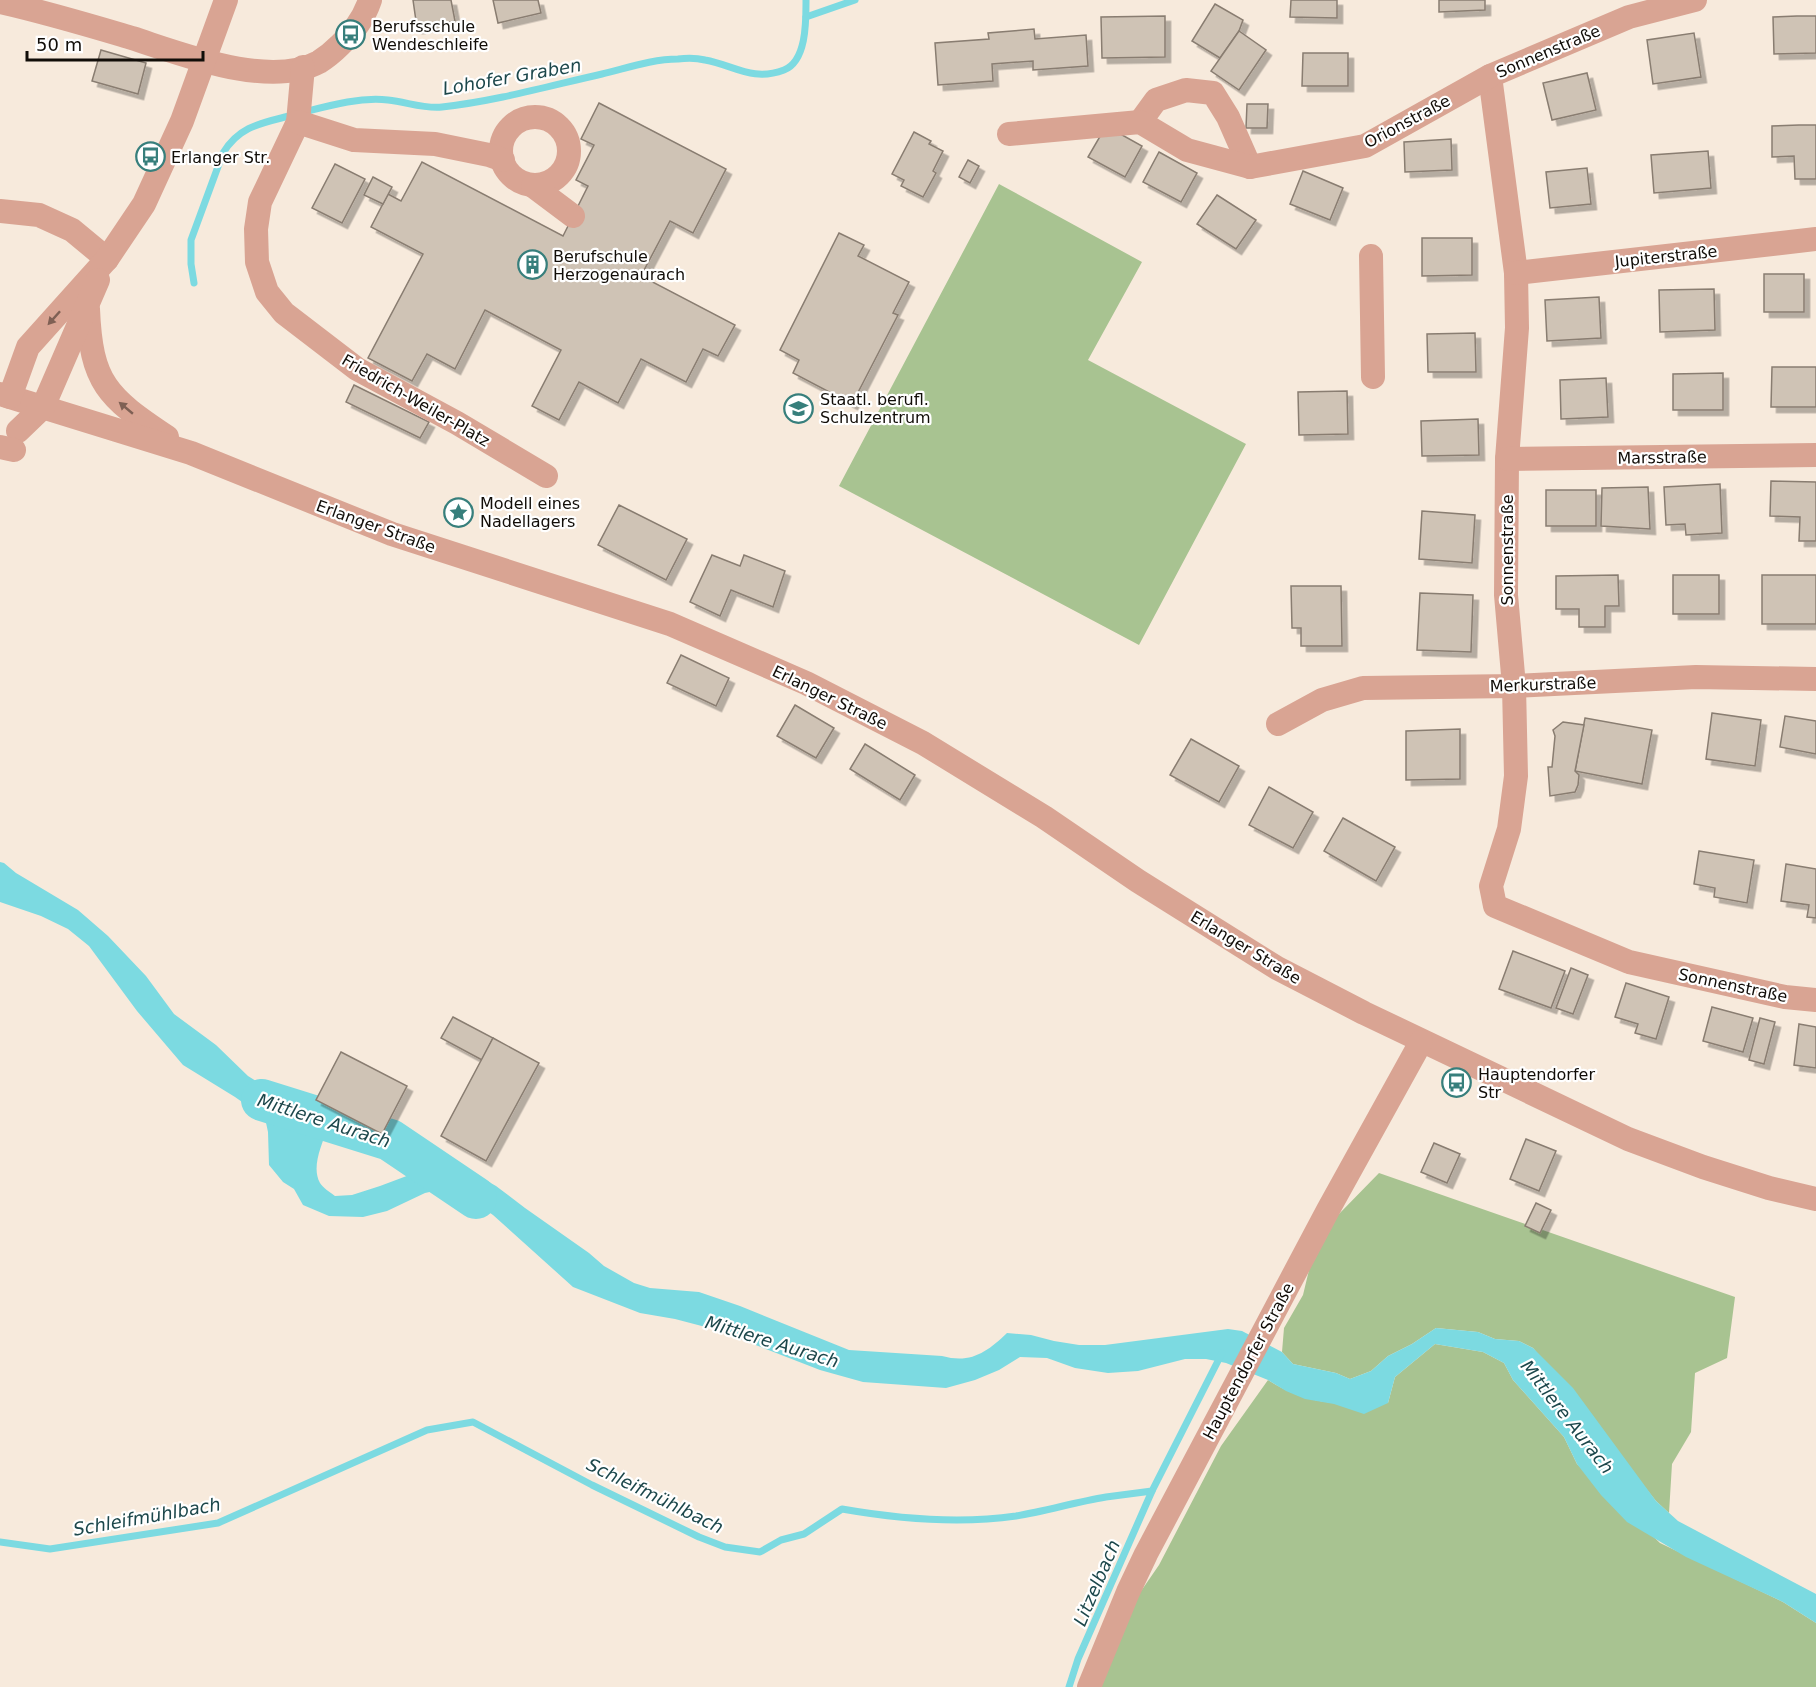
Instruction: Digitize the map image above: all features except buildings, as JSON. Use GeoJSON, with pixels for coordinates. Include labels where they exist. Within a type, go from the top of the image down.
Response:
{"type":"FeatureCollection","features":[{"type":"Feature","properties":{"kind":"street"},"geometry":{"type":"LineString","coordinates":[[43,407],[5,395],[28,347],[107,259],[149,193],[182,121],[226,0]]}},
{"type":"Feature","properties":{"kind":"street"},"geometry":{"type":"LineString","coordinates":[[0,2],[51,14],[205,61],[258,71],[303,67],[318,63],[351,35],[360,24],[370,0]]}},
{"type":"Feature","properties":{"kind":"street","name":"Sonnenstraße"},"geometry":{"type":"LineString","coordinates":[[1695,0],[1629,17],[1490,76],[1515,273],[1517,328],[1507,459],[1506,595],[1514,686],[1516,776],[1509,829],[1491,886],[1495,906],[1629,962],[1785,997],[1816,1000]]}},
{"type":"Feature","properties":{"kind":"street","name":"Friedrich-Weiler-Platz"},"geometry":{"type":"LineString","coordinates":[[303,67],[298,122],[260,202],[256,229],[257,262],[267,292],[284,313],[357,369],[457,423],[546,476]]}},
{"type":"Feature","properties":{"kind":"street","name":"Orionstraße"},"geometry":{"type":"LineString","coordinates":[[1140,122],[1187,150],[1250,167],[1365,146],[1490,76]]}},
{"type":"Feature","properties":{"kind":"street"},"geometry":{"type":"LineString","coordinates":[[1009,134],[1140,122],[1156,100],[1186,90],[1213,93],[1228,117],[1250,167]]}},
{"type":"Feature","properties":{"kind":"street"},"geometry":{"type":"LineString","coordinates":[[533,186],[546,184],[557,178],[565,169],[570,149],[567,137],[560,127],[551,120],[539,117],[519,120],[506,132],[502,143],[502,160],[511,176],[533,186],[573,216]]}},
{"type":"Feature","properties":{"kind":"street"},"geometry":{"type":"LineString","coordinates":[[298,122],[354,140],[435,144],[489,155],[502,160]]}},
{"type":"Feature","properties":{"kind":"street"},"geometry":{"type":"LineString","coordinates":[[0,211],[39,214],[72,230],[107,259]]}},
{"type":"Feature","properties":{"kind":"street","name":"Jupiterstraße"},"geometry":{"type":"LineString","coordinates":[[1515,273],[1816,239]]}},
{"type":"Feature","properties":{"kind":"street"},"geometry":{"type":"LineString","coordinates":[[1371,256],[1373,377]]}},
{"type":"Feature","properties":{"kind":"street","name":"Erlanger Straße"},"geometry":{"type":"LineString","coordinates":[[107,259],[43,407],[191,453],[392,534],[670,624],[806,683],[923,743],[1044,817],[1277,968],[1421,1042],[1628,1139],[1768,1188],[1816,1199]]}},
{"type":"Feature","properties":{"kind":"street","name":"Erlanger Straße"},"geometry":{"type":"LineString","coordinates":[[87,302],[89,338],[94,360],[107,387],[117,401],[135,416],[191,453]]}},
{"type":"Feature","properties":{"kind":"street","name":"Marsstraße"},"geometry":{"type":"LineString","coordinates":[[1507,459],[1816,455]]}},
{"type":"Feature","properties":{"kind":"street","name":"Merkurstraße"},"geometry":{"type":"LineString","coordinates":[[1278,724],[1322,700],[1363,688],[1514,686],[1696,677],[1816,679]]}},
{"type":"Feature","properties":{"kind":"street","name":"Hauptendorfer Straße"},"geometry":{"type":"LineString","coordinates":[[1089,1687],[1128,1592],[1203,1445],[1421,1042]]}},
{"type":"Feature","properties":{"kind":"green space"},"geometry":{"type":"Polygon","coordinates":[[[999,184],[1142,262],[1088,360],[1246,444],[1139,645],[839,486],[999,184]]]}},
{"type":"Feature","properties":{"kind":"green space"},"geometry":{"type":"Polygon","coordinates":[[[1379,1173],[1735,1297],[1727,1358],[1695,1373],[1691,1432],[1672,1464],[1669,1513],[1656,1501],[1533,1348],[1519,1341],[1495,1339],[1478,1332],[1436,1328],[1388,1356],[1371,1371],[1350,1379],[1336,1373],[1293,1364],[1282,1352],[1284,1328],[1303,1295],[1309,1270],[1338,1215],[1379,1173]]]}},
{"type":"Feature","properties":{"kind":"green space"},"geometry":{"type":"Polygon","coordinates":[[[1435,1344],[1483,1352],[1504,1363],[1513,1380],[1564,1437],[1577,1464],[1660,1543],[1783,1602],[1816,1623],[1816,1687],[1100,1687],[1139,1594],[1159,1565],[1221,1446],[1268,1380],[1298,1395],[1326,1402],[1388,1403],[1395,1377],[1435,1344]]]}},
{"type":"Feature","properties":{"kind":"water"},"geometry":{"type":"Polygon","coordinates":[[[0,862],[78,910],[108,936],[146,976],[174,1014],[216,1045],[248,1076],[283,1098],[305,1106],[327,1129],[318,1156],[317,1170],[320,1183],[335,1196],[352,1195],[444,1162],[468,1170],[496,1186],[604,1266],[634,1283],[650,1288],[699,1292],[849,1350],[962,1358],[978,1355],[1007,1333],[1031,1335],[1079,1345],[1105,1345],[1228,1329],[1242,1331],[1282,1352],[1293,1364],[1336,1373],[1350,1379],[1371,1371],[1388,1356],[1436,1328],[1478,1332],[1495,1339],[1519,1341],[1533,1348],[1573,1388],[1656,1501],[1678,1521],[1816,1594],[1816,1623],[1783,1602],[1686,1557],[1627,1522],[1601,1495],[1577,1464],[1564,1437],[1513,1380],[1504,1363],[1483,1352],[1435,1344],[1395,1377],[1388,1403],[1364,1414],[1334,1404],[1305,1399],[1268,1380],[1226,1363],[1206,1359],[1185,1359],[1138,1371],[1108,1373],[1075,1368],[1047,1358],[1020,1357],[999,1370],[946,1388],[863,1382],[820,1370],[717,1330],[640,1313],[573,1287],[493,1215],[460,1192],[443,1189],[425,1193],[387,1211],[363,1217],[329,1216],[303,1205],[294,1189],[283,1182],[269,1165],[268,1132],[265,1118],[183,1065],[137,1011],[89,946],[68,929],[41,916],[0,902],[0,862]]]}},
{"type":"Feature","properties":{"kind":"waterway","name":"Lohofer Graben"},"geometry":{"type":"LineString","coordinates":[[304,112],[346,102],[367,100],[388,100],[442,107],[522,93],[669,59],[699,59],[753,73],[773,73],[784,70],[797,58],[804,39],[806,0]]}},
{"type":"Feature","properties":{"kind":"waterway","name":"Lohofer Graben"},"geometry":{"type":"LineString","coordinates":[[806,17],[855,0]]}},
{"type":"Feature","properties":{"kind":"waterway","name":"Lohofer Graben"},"geometry":{"type":"LineString","coordinates":[[194,283],[191,240],[223,153],[237,136],[253,126],[293,115]]}},
{"type":"Feature","properties":{"kind":"waterway","name":"Mittlere Aurach"},"geometry":{"type":"LineString","coordinates":[[262,1100],[390,1140],[476,1198]]}},
{"type":"Feature","properties":{"kind":"waterway","name":"Schleifmühlbach"},"geometry":{"type":"LineString","coordinates":[[0,1542],[50,1549],[218,1523],[427,1430],[473,1422],[592,1485],[699,1537],[725,1547],[760,1552],[781,1540],[804,1534],[842,1509],[951,1520],[1016,1516],[1095,1499],[1152,1491],[1222,1353]]}},
{"type":"Feature","properties":{"kind":"waterway","name":"Litzelbach"},"geometry":{"type":"LineString","coordinates":[[1069,1687],[1078,1659],[1152,1491]]}},
{"type":"Feature","properties":{"kind":"place","name":"Berufsschule Wendeschleife"},"geometry":{"type":"Point","coordinates":[351,35]}},
{"type":"Feature","properties":{"kind":"place","name":"Erlanger Str."},"geometry":{"type":"Point","coordinates":[150,157]}},
{"type":"Feature","properties":{"kind":"place","name":"Berufschule Herzogenaurach"},"geometry":{"type":"Point","coordinates":[532,265]}},
{"type":"Feature","properties":{"kind":"place","name":"Staatl. berufl. Schulzentrum"},"geometry":{"type":"Point","coordinates":[799,408]}},
{"type":"Feature","properties":{"kind":"place","name":"Modell eines Nadellagers"},"geometry":{"type":"Point","coordinates":[459,512]}},
{"type":"Feature","properties":{"kind":"place","name":"Hauptendorfer Str"},"geometry":{"type":"Point","coordinates":[1457,1083]}}]}
